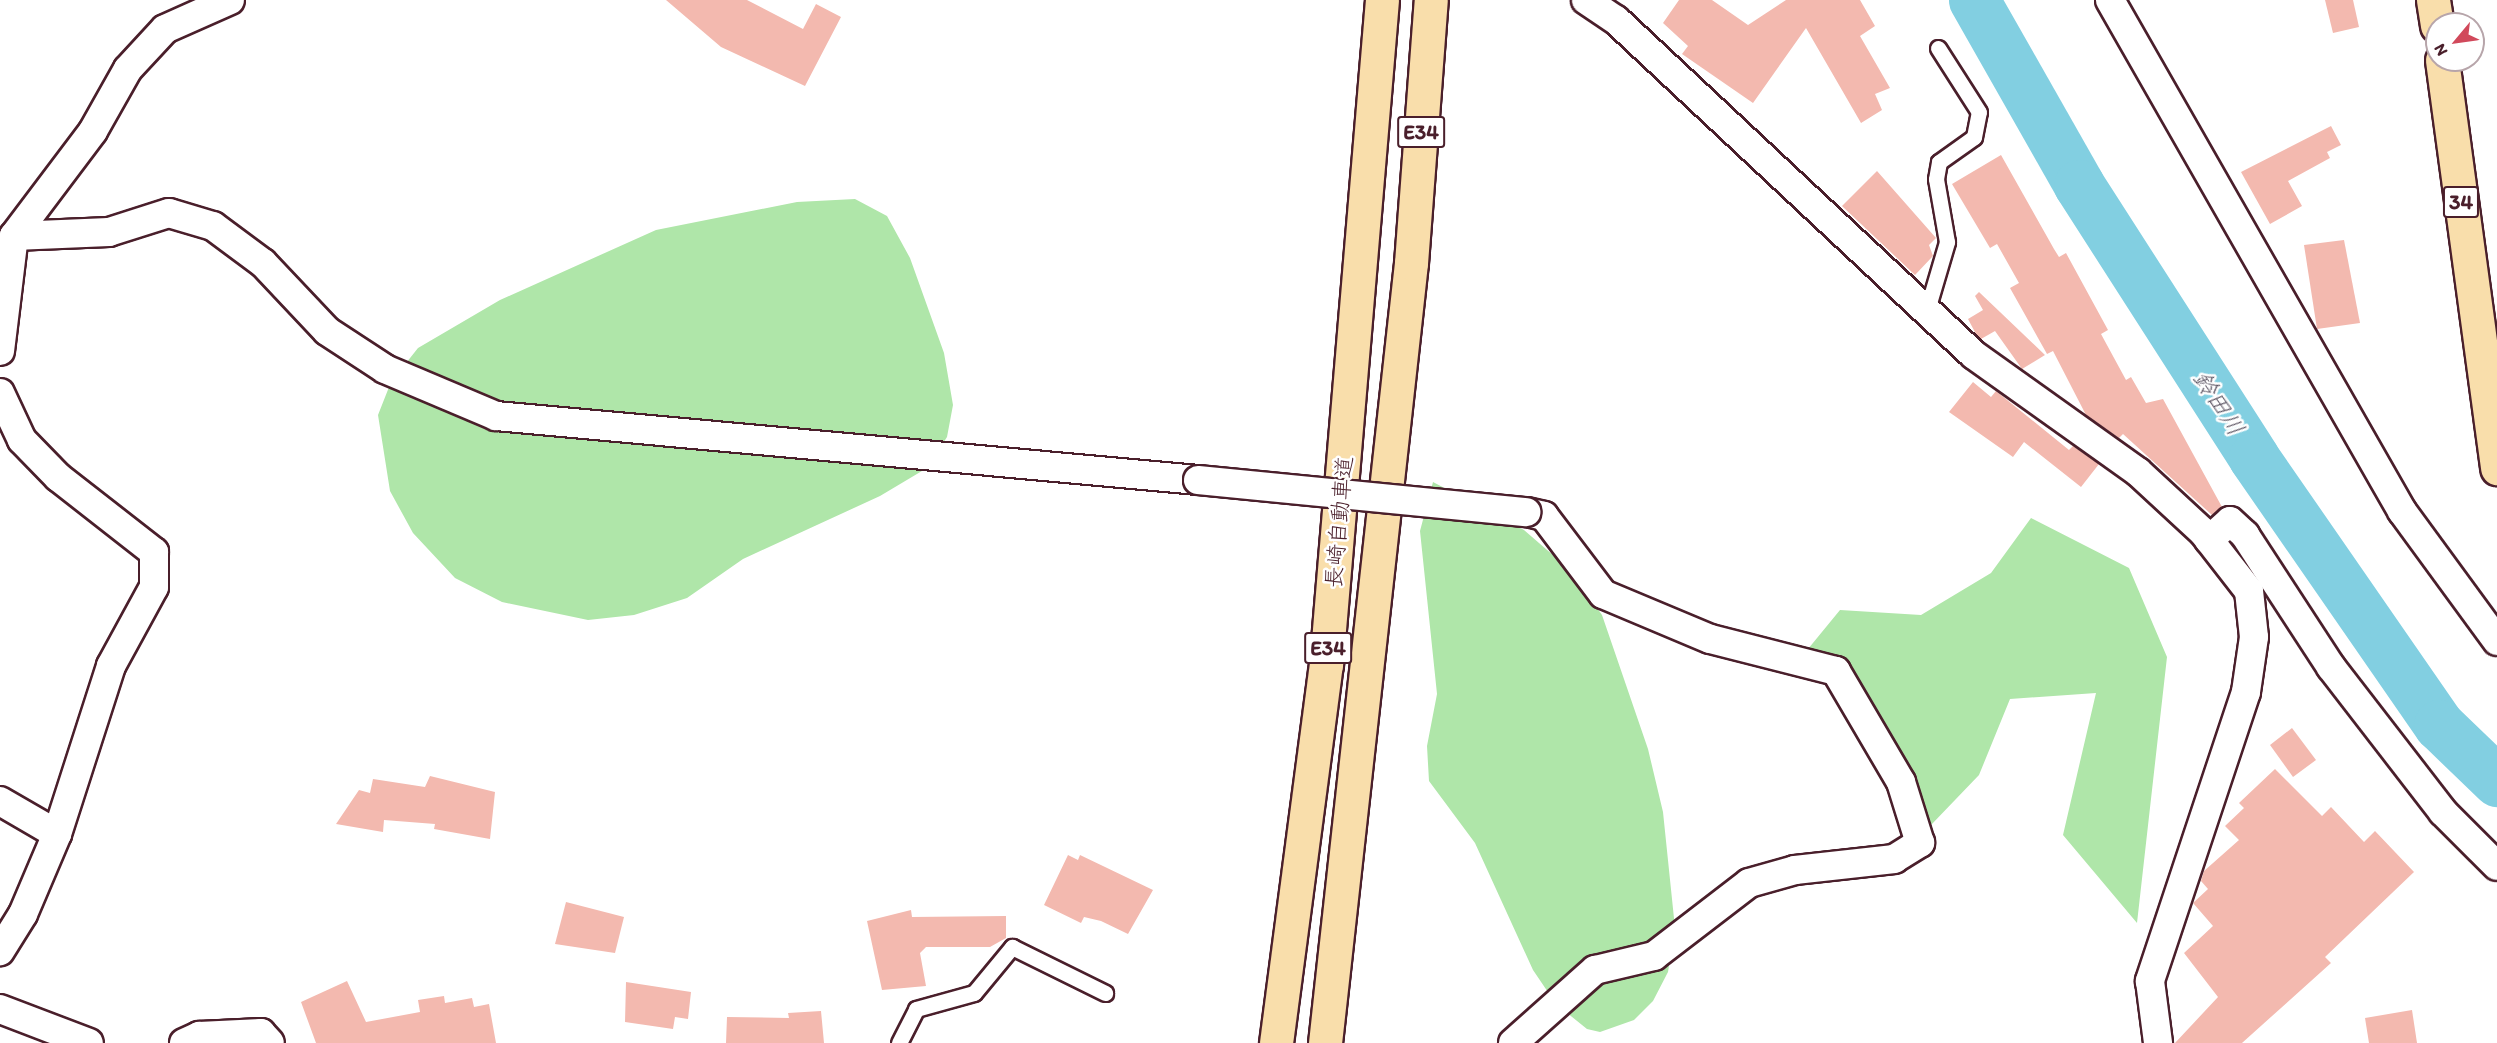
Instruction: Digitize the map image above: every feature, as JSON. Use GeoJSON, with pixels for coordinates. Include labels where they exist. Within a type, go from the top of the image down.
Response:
{"type":"FeatureCollection","features":[{"type":"Feature","properties":{"kind":"highway","name":"長崎自動車道"},"geometry":{"type":"LineString","coordinates":[[1276,1043],[1326,665],[1363,250],[1382,0]]}},
{"type":"Feature","properties":{"kind":"highway","name":"長崎自動車道"},"geometry":{"type":"LineString","coordinates":[[1325,1043],[1411,263],[1431,0]]}},
{"type":"Feature","properties":{"kind":"highway","name":"34"},"geometry":{"type":"LineString","coordinates":[[2444,72],[2489,337],[2497,468]]}},
{"type":"Feature","properties":{"kind":"street"},"geometry":{"type":"LineString","coordinates":[[0,351],[7,228],[93,131],[128,69],[165,29],[230,0]]}},
{"type":"Feature","properties":{"kind":"street"},"geometry":{"type":"LineString","coordinates":[[1586,0],[1616,20],[1974,355],[2138,472],[2209,540],[2249,591],[2254,637],[2246,692],[2156,953],[2150,981],[2158,1043]]}},
{"type":"Feature","properties":{"kind":"street"},"geometry":{"type":"LineString","coordinates":[[2110,0],[2402,511],[2497,641]]}},
{"type":"Feature","properties":{"kind":"street"},"geometry":{"type":"LineString","coordinates":[[7,228],[109,232],[169,213],[213,226],[263,263],[327,331],[385,369],[496,416],[1198,480],[1526,512],[1544,516],[1603,594],[1710,639],[1836,671],[1901,782],[1920,843],[1894,859],[1795,870],[1749,883],[1654,956],[1595,970],[1513,1043]]}},
{"type":"Feature","properties":{"kind":"street"},"geometry":{"type":"LineString","coordinates":[[0,393],[22,440],[58,477],[154,552],[154,587],[111,666],[57,834],[23,914],[0,951]]}},
{"type":"Feature","properties":{"kind":"street"},"geometry":{"type":"LineString","coordinates":[[2209,540],[2230,521],[2246,535],[2331,667],[2443,812],[2497,866]]}},
{"type":"Feature","properties":{"kind":"street"},"geometry":{"type":"LineString","coordinates":[[0,801],[57,834]]}},
{"type":"Feature","properties":{"kind":"street"},"geometry":{"type":"LineString","coordinates":[[0,1009],[89,1043]]}},
{"type":"Feature","properties":{"kind":"street"},"geometry":{"type":"LineString","coordinates":[[184,1043],[200,1036],[261,1033],[270,1043]]}},
{"type":"Feature","properties":{"kind":"lane"},"geometry":{"type":"LineString","coordinates":[[1927,310],[1947,242],[1936,179],[1939,162],[1974,137],[1979,112],[1938,48]]}},
{"type":"Feature","properties":{"kind":"lane"},"geometry":{"type":"LineString","coordinates":[[899,1043],[916,1009],[974,993],[1012,947],[1105,993]]}},
{"type":"Feature","properties":{"kind":"green space"},"geometry":{"type":"Polygon","coordinates":[[[855,199],[887,216],[910,258],[944,353],[953,405],[947,437],[927,468],[880,496],[743,559],[687,598],[634,615],[588,620],[502,602],[455,578],[413,533],[390,491],[378,415],[391,382],[418,348],[500,300],[656,230],[797,202],[855,199]]]}},
{"type":"Feature","properties":{"kind":"green space"},"geometry":{"type":"Polygon","coordinates":[[[1433,482],[1524,530],[1569,569],[1602,615],[1648,749],[1663,812],[1675,928],[1668,972],[1653,1001],[1634,1020],[1600,1032],[1587,1029],[1556,1004],[1533,970],[1475,843],[1429,781],[1427,746],[1437,694],[1420,531],[1433,482]]]}},
{"type":"Feature","properties":{"kind":"green space"},"geometry":{"type":"Polygon","coordinates":[[[2031,518],[2129,568],[2167,657],[2137,923],[2063,835],[2096,693],[2010,699],[1979,775],[1931,825],[1909,776],[1808,649],[1840,610],[1921,615],[1991,573],[2031,518]]]}},
{"type":"Feature","properties":{"kind":"building"},"geometry":{"type":"Polygon","coordinates":[[[666,0],[747,0],[803,29],[816,4],[841,17],[805,86],[721,47],[666,0]]]}},
{"type":"Feature","properties":{"kind":"building"},"geometry":{"type":"Polygon","coordinates":[[[1679,0],[1712,0],[1748,25],[1786,0],[1860,0],[1875,26],[1860,36],[1890,88],[1875,94],[1882,110],[1861,123],[1806,28],[1753,103],[1682,54],[1688,46],[1663,23],[1679,0]]]}},
{"type":"Feature","properties":{"kind":"building"},"geometry":{"type":"Polygon","coordinates":[[[2325,0],[2353,0],[2359,27],[2333,33],[2325,0]]]}},
{"type":"Feature","properties":{"kind":"building"},"geometry":{"type":"Polygon","coordinates":[[[2331,126],[2341,145],[2327,152],[2330,158],[2288,181],[2302,206],[2270,224],[2241,172],[2331,126]]]}},
{"type":"Feature","properties":{"kind":"building"},"geometry":{"type":"Polygon","coordinates":[[[2001,155],[2059,257],[2066,253],[2108,330],[2101,334],[2126,380],[2131,377],[2146,403],[2163,399],[2222,507],[2212,515],[2123,434],[2119,438],[2086,415],[2053,351],[2047,354],[2010,288],[2019,283],[1997,244],[1990,248],[1952,184],[2001,155]]]}},
{"type":"Feature","properties":{"kind":"building"},"geometry":{"type":"Polygon","coordinates":[[[1877,171],[1936,238],[1929,245],[1933,256],[1915,275],[1842,206],[1877,171]]]}},
{"type":"Feature","properties":{"kind":"building"},"geometry":{"type":"Polygon","coordinates":[[[2344,240],[2360,323],[2317,329],[2304,245],[2344,240]]]}},
{"type":"Feature","properties":{"kind":"building"},"geometry":{"type":"Polygon","coordinates":[[[1979,292],[2045,355],[2022,369],[1995,331],[1981,339],[1968,319],[1983,310],[1975,296],[1979,292]]]}},
{"type":"Feature","properties":{"kind":"building"},"geometry":{"type":"Polygon","coordinates":[[[1973,382],[1991,397],[1996,391],[2069,450],[2073,446],[2099,464],[2081,487],[2024,442],[2013,457],[1949,412],[1973,382]]]}},
{"type":"Feature","properties":{"kind":"building"},"geometry":{"type":"Polygon","coordinates":[[[2292,728],[2316,760],[2293,777],[2270,745],[2292,728]]]}},
{"type":"Feature","properties":{"kind":"building"},"geometry":{"type":"Polygon","coordinates":[[[2275,769],[2322,816],[2331,807],[2364,842],[2375,831],[2414,872],[2325,957],[2331,963],[2242,1043],[2175,1043],[2218,997],[2184,953],[2213,926],[2193,903],[2208,889],[2201,881],[2204,871],[2239,840],[2225,826],[2244,808],[2239,803],[2275,769]]]}},
{"type":"Feature","properties":{"kind":"building"},"geometry":{"type":"Polygon","coordinates":[[[430,776],[495,792],[490,839],[434,829],[435,824],[384,820],[383,832],[336,824],[359,790],[370,793],[373,779],[425,787],[430,776]]]}},
{"type":"Feature","properties":{"kind":"building"},"geometry":{"type":"Polygon","coordinates":[[[1068,855],[1078,860],[1080,855],[1153,890],[1128,934],[1101,921],[1084,917],[1081,923],[1044,905],[1068,855]]]}},
{"type":"Feature","properties":{"kind":"building"},"geometry":{"type":"Polygon","coordinates":[[[566,902],[624,917],[615,953],[555,944],[566,902]]]}},
{"type":"Feature","properties":{"kind":"building"},"geometry":{"type":"Polygon","coordinates":[[[911,910],[912,917],[1006,916],[1006,938],[990,947],[926,947],[920,953],[926,986],[882,990],[867,921],[911,910]]]}},
{"type":"Feature","properties":{"kind":"building"},"geometry":{"type":"Polygon","coordinates":[[[347,981],[366,1022],[420,1012],[418,1000],[444,996],[445,1003],[472,998],[474,1007],[489,1004],[496,1043],[316,1043],[301,1002],[347,981]]]}},
{"type":"Feature","properties":{"kind":"building"},"geometry":{"type":"Polygon","coordinates":[[[626,982],[691,992],[688,1019],[675,1017],[673,1029],[625,1022],[626,982]]]}},
{"type":"Feature","properties":{"kind":"building"},"geometry":{"type":"Polygon","coordinates":[[[2412,1010],[2417,1043],[2369,1043],[2365,1018],[2412,1010]]]}},
{"type":"Feature","properties":{"kind":"building"},"geometry":{"type":"Polygon","coordinates":[[[821,1011],[824,1043],[726,1043],[727,1017],[789,1018],[788,1013],[821,1011]]]}},
{"type":"Feature","properties":{"kind":"waterway","name":"鈴田川"},"geometry":{"type":"LineString","coordinates":[[1974,0],[2079,185],[2254,458],[2439,725],[2497,781]]}}]}
